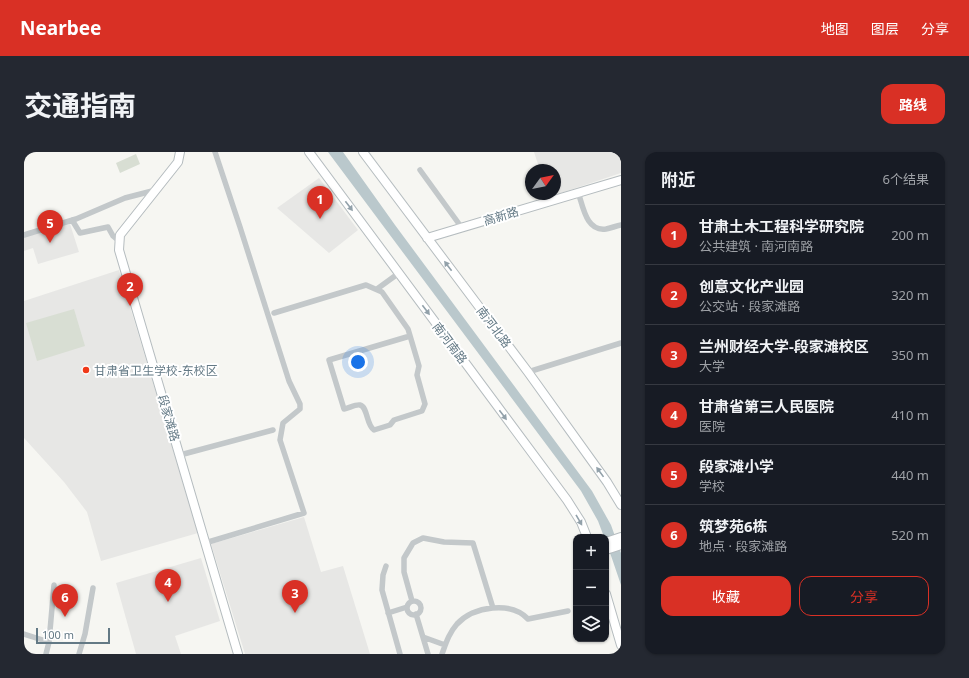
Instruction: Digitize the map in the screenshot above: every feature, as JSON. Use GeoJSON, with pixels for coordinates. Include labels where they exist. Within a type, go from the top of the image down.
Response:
{"type":"FeatureCollection","features":[{"type":"Feature","properties":{"kind":"street"},"geometry":{"type":"LineString","coordinates":[[119,241],[120,235],[178,162],[180,152]]}},
{"type":"Feature","properties":{"kind":"street"},"geometry":{"type":"LineString","coordinates":[[205,543],[304,513],[280,440],[283,423],[300,409],[300,404],[289,380],[215,152]]}},
{"type":"Feature","properties":{"kind":"street","name":"南河南路"},"geometry":{"type":"LineString","coordinates":[[309,152],[567,500],[587,534]]}},
{"type":"Feature","properties":{"kind":"street","name":"南河北路"},"geometry":{"type":"LineString","coordinates":[[363,152],[528,372],[607,482],[621,505]]}},
{"type":"Feature","properties":{"kind":"street"},"geometry":{"type":"LineString","coordinates":[[420,170],[462,228]]}},
{"type":"Feature","properties":{"kind":"street","name":"高新路"},"geometry":{"type":"LineString","coordinates":[[427,238],[621,180]]}},
{"type":"Feature","properties":{"kind":"street"},"geometry":{"type":"LineString","coordinates":[[24,235],[72,220],[125,198],[156,190]]}},
{"type":"Feature","properties":{"kind":"street"},"geometry":{"type":"LineString","coordinates":[[578,192],[590,224],[600,229],[621,225]]}},
{"type":"Feature","properties":{"kind":"street"},"geometry":{"type":"LineString","coordinates":[[72,220],[80,234],[108,227],[113,236],[119,241]]}},
{"type":"Feature","properties":{"kind":"street","name":"段家滩路"},"geometry":{"type":"LineString","coordinates":[[119,241],[119,250],[238,654]]}},
{"type":"Feature","properties":{"kind":"street"},"geometry":{"type":"LineString","coordinates":[[377,289],[398,273]]}},
{"type":"Feature","properties":{"kind":"street"},"geometry":{"type":"LineString","coordinates":[[274,313],[366,284],[382,292],[408,329],[419,366],[417,376],[425,407],[420,412],[394,420],[387,427],[374,430],[370,426],[365,409],[362,406],[359,405],[344,409],[329,360],[410,336]]}},
{"type":"Feature","properties":{"kind":"street"},"geometry":{"type":"LineString","coordinates":[[528,372],[621,343]]}},
{"type":"Feature","properties":{"kind":"street"},"geometry":{"type":"LineString","coordinates":[[180,455],[273,430]]}},
{"type":"Feature","properties":{"kind":"street"},"geometry":{"type":"LineString","coordinates":[[609,541],[621,537]]}},
{"type":"Feature","properties":{"kind":"street"},"geometry":{"type":"LineString","coordinates":[[412,601],[404,572],[404,558],[413,543],[418,540],[428,538],[444,542],[473,543],[493,608]]}},
{"type":"Feature","properties":{"kind":"street"},"geometry":{"type":"LineString","coordinates":[[609,549],[621,546]]}},
{"type":"Feature","properties":{"kind":"street"},"geometry":{"type":"LineString","coordinates":[[386,566],[383,575],[382,590],[400,654]]}},
{"type":"Feature","properties":{"kind":"street"},"geometry":{"type":"LineString","coordinates":[[46,654],[49,642],[54,585]]}},
{"type":"Feature","properties":{"kind":"street"},"geometry":{"type":"LineString","coordinates":[[79,654],[85,634],[92,588]]}},
{"type":"Feature","properties":{"kind":"street"},"geometry":{"type":"LineString","coordinates":[[388,613],[407,608],[408,604],[412,601]]}},
{"type":"Feature","properties":{"kind":"street"},"geometry":{"type":"LineString","coordinates":[[412,601],[418,602],[420,606],[419,612],[416,614]]}},
{"type":"Feature","properties":{"kind":"street"},"geometry":{"type":"LineString","coordinates":[[609,604],[621,645]]}},
{"type":"Feature","properties":{"kind":"street"},"geometry":{"type":"LineString","coordinates":[[407,608],[410,613],[416,614]]}},
{"type":"Feature","properties":{"kind":"street"},"geometry":{"type":"LineString","coordinates":[[442,654],[447,637],[458,623],[472,612],[493,608],[508,609],[525,616],[528,619],[568,611]]}},
{"type":"Feature","properties":{"kind":"street"},"geometry":{"type":"LineString","coordinates":[[416,614],[428,654]]}},
{"type":"Feature","properties":{"kind":"street"},"geometry":{"type":"LineString","coordinates":[[24,634],[49,642]]}},
{"type":"Feature","properties":{"kind":"street"},"geometry":{"type":"LineString","coordinates":[[422,637],[445,645]]}},
{"type":"Feature","properties":{"kind":"shaded area"},"geometry":{"type":"Polygon","coordinates":[[[328,152],[343,152],[395,225],[592,491],[611,525],[621,553],[621,585],[609,550],[609,534],[603,534],[598,521],[581,491],[328,152]]]}},
{"type":"Feature","properties":{"kind":"shaded area"},"geometry":{"type":"Polygon","coordinates":[[[534,152],[621,152],[621,173],[561,193],[561,164],[538,164],[534,152]]]}},
{"type":"Feature","properties":{"kind":"shaded area"},"geometry":{"type":"Polygon","coordinates":[[[136,154],[140,164],[120,173],[116,163],[136,154]]]}},
{"type":"Feature","properties":{"kind":"shaded area"},"geometry":{"type":"Polygon","coordinates":[[[319,178],[358,230],[329,253],[277,208],[319,178]]]}},
{"type":"Feature","properties":{"kind":"shaded area"},"geometry":{"type":"Polygon","coordinates":[[[70,224],[79,252],[38,264],[33,248],[24,251],[24,237],[70,224]]]}},
{"type":"Feature","properties":{"kind":"shaded area","name":"甘肃省卫生学校-东校区"},"geometry":{"type":"Polygon","coordinates":[[[119,270],[198,533],[101,561],[87,512],[64,482],[24,438],[24,301],[119,270]]]}},
{"type":"Feature","properties":{"kind":"shaded area"},"geometry":{"type":"Polygon","coordinates":[[[74,309],[85,346],[37,361],[26,323],[74,309]]]}},
{"type":"Feature","properties":{"kind":"shaded area"},"geometry":{"type":"Polygon","coordinates":[[[304,517],[321,572],[343,566],[370,654],[245,654],[211,544],[304,517]]]}},
{"type":"Feature","properties":{"kind":"shaded area"},"geometry":{"type":"Polygon","coordinates":[[[201,558],[220,621],[175,636],[181,654],[136,654],[116,583],[201,558]]]}},
{"type":"Feature","properties":{"kind":"place","name":"甘肃土木工程科学研究院"},"geometry":{"type":"Point","coordinates":[320,219]}},
{"type":"Feature","properties":{"kind":"place","name":"段家滩小学"},"geometry":{"type":"Point","coordinates":[50,243]}},
{"type":"Feature","properties":{"kind":"place","name":"创意文化产业园"},"geometry":{"type":"Point","coordinates":[130,306]}},
{"type":"Feature","properties":{"kind":"place","name":"甘肃省卫生学校-东校区"},"geometry":{"type":"Point","coordinates":[86,370]}},
{"type":"Feature","properties":{"kind":"place","name":"甘肃省第三人民医院"},"geometry":{"type":"Point","coordinates":[168,602]}},
{"type":"Feature","properties":{"kind":"place","name":"兰州财经大学-段家滩校区"},"geometry":{"type":"Point","coordinates":[295,613]}},
{"type":"Feature","properties":{"kind":"place","name":"筑梦苑6栋"},"geometry":{"type":"Point","coordinates":[65,617]}}]}
